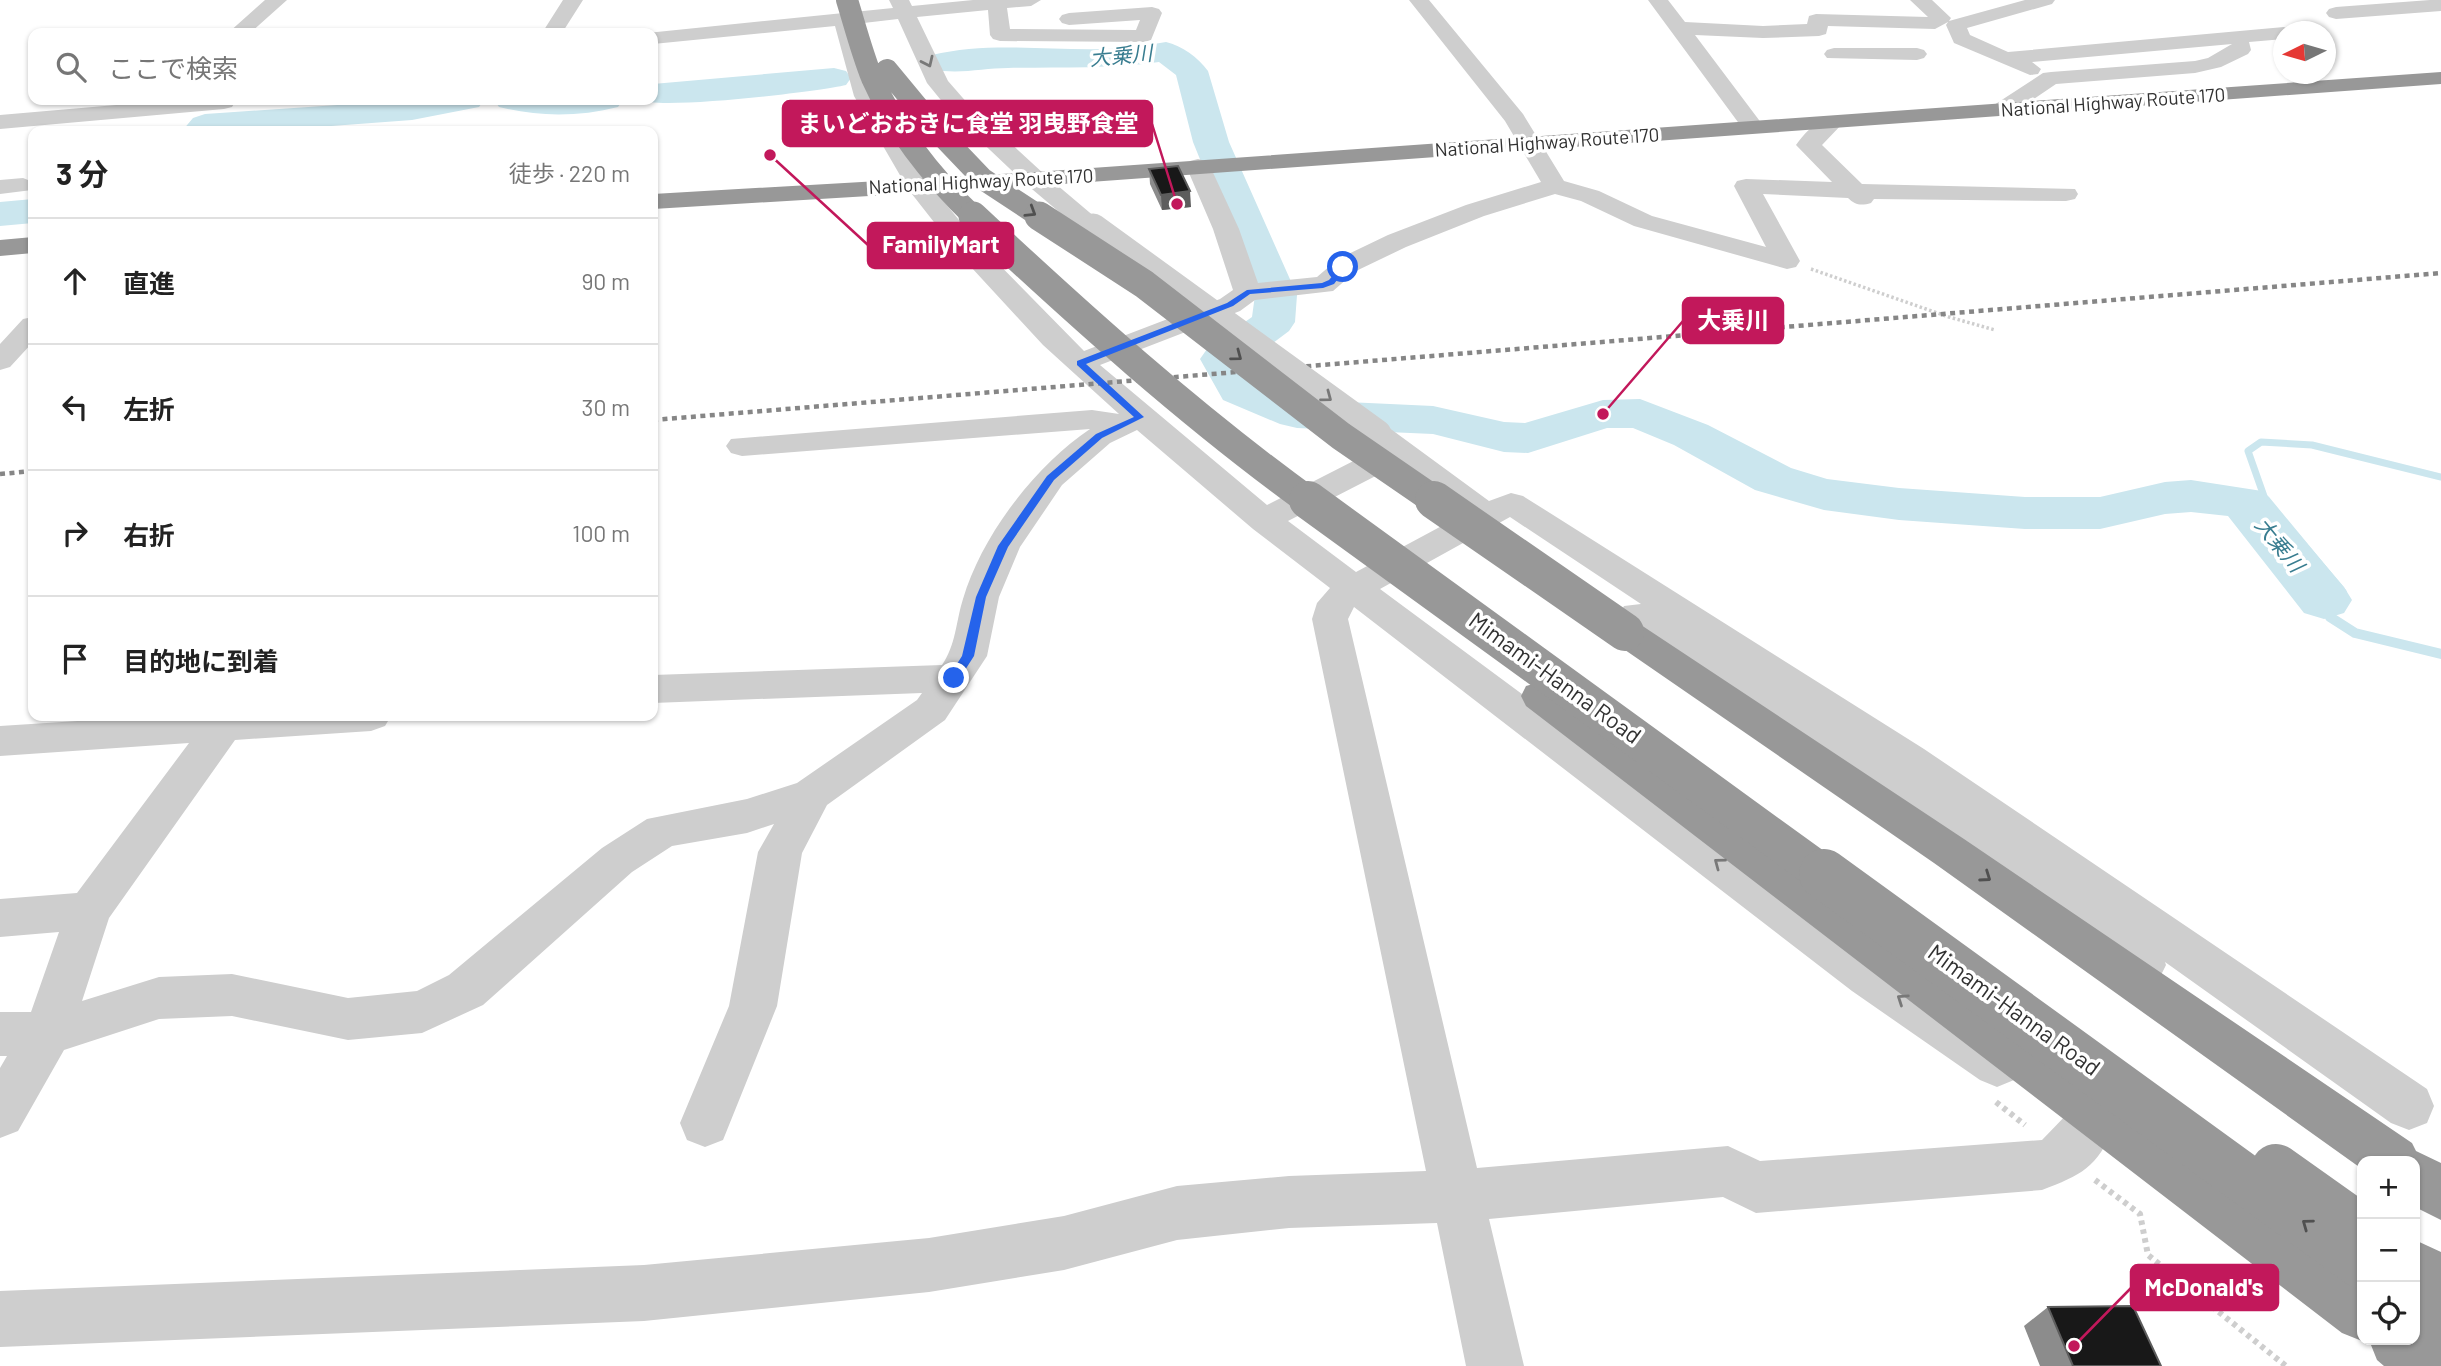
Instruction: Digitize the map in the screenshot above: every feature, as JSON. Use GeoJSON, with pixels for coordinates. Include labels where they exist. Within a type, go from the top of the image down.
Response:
{"type":"FeatureCollection","features":[{"type":"Feature","properties":{"kind":"highway","name":"Mimami-Hanna Road"},"geometry":{"type":"LineString","coordinates":[[847,5],[898,97],[926,138],[993,218],[1051,269],[1081,302],[1272,457],[2357,1226]]}},
{"type":"Feature","properties":{"kind":"highway","name":"Mimami-Hanna Road"},"geometry":{"type":"LineString","coordinates":[[847,5],[872,77],[905,140],[971,216],[1162,386],[1270,473],[2357,1260]]}},
{"type":"Feature","properties":{"kind":"highway"},"geometry":{"type":"LineString","coordinates":[[879,61],[940,134],[984,179],[1144,284],[1341,436],[1949,851],[2377,1150]]}},
{"type":"Feature","properties":{"kind":"highway","name":"National Highway Route 170"},"geometry":{"type":"LineString","coordinates":[[658,202],[1035,179],[2441,78]]}},
{"type":"Feature","properties":{"kind":"highway"},"geometry":{"type":"LineString","coordinates":[[971,216],[990,250],[1048,314],[1245,483],[1540,696],[2357,1310]]}},
{"type":"Feature","properties":{"kind":"highway"},"geometry":{"type":"LineString","coordinates":[[0,248],[28,245]]}},
{"type":"Feature","properties":{"kind":"highway"},"geometry":{"type":"LineString","coordinates":[[2420,1179],[2441,1194]]}},
{"type":"Feature","properties":{"kind":"highway"},"geometry":{"type":"LineString","coordinates":[[2420,1271],[2441,1286]]}},
{"type":"Feature","properties":{"kind":"highway"},"geometry":{"type":"LineString","coordinates":[[2420,1306],[2441,1322]]}},
{"type":"Feature","properties":{"kind":"highway"},"geometry":{"type":"LineString","coordinates":[[2404,1345],[2431,1366]]}},
{"type":"Feature","properties":{"kind":"street"},"geometry":{"type":"LineString","coordinates":[[244,28],[277,0]]}},
{"type":"Feature","properties":{"kind":"street"},"geometry":{"type":"LineString","coordinates":[[555,28],[573,0]]}},
{"type":"Feature","properties":{"kind":"street"},"geometry":{"type":"LineString","coordinates":[[658,37],[847,5],[998,4],[1031,0]]}},
{"type":"Feature","properties":{"kind":"street"},"geometry":{"type":"LineString","coordinates":[[1419,0],[1515,118],[1555,186]]}},
{"type":"Feature","properties":{"kind":"street"},"geometry":{"type":"LineString","coordinates":[[1658,0],[1754,128]]}},
{"type":"Feature","properties":{"kind":"street"},"geometry":{"type":"LineString","coordinates":[[1680,27],[1763,33],[1812,18],[1935,23],[1941,18],[1920,0]]}},
{"type":"Feature","properties":{"kind":"street"},"geometry":{"type":"LineString","coordinates":[[2045,0],[1956,25],[1961,39],[2052,78],[2194,67],[2214,63],[2241,50],[2243,37]]}},
{"type":"Feature","properties":{"kind":"street"},"geometry":{"type":"LineString","coordinates":[[2316,0],[2361,28],[2336,30]]}},
{"type":"Feature","properties":{"kind":"street"},"geometry":{"type":"LineString","coordinates":[[998,4],[1000,35],[1067,19]]}},
{"type":"Feature","properties":{"kind":"street"},"geometry":{"type":"LineString","coordinates":[[847,5],[865,96],[917,184],[968,248],[1053,339],[1080,363],[1131,421],[1869,977],[2076,1141],[2357,1311]]}},
{"type":"Feature","properties":{"kind":"street"},"geometry":{"type":"LineString","coordinates":[[902,6],[938,83],[961,110],[1035,179],[1093,228],[1388,442],[1910,760],[2409,1106]]}},
{"type":"Feature","properties":{"kind":"street"},"geometry":{"type":"LineString","coordinates":[[2336,13],[2431,6]]}},
{"type":"Feature","properties":{"kind":"street"},"geometry":{"type":"LineString","coordinates":[[1812,18],[1848,71]]}},
{"type":"Feature","properties":{"kind":"street"},"geometry":{"type":"LineString","coordinates":[[2006,58],[2273,34]]}},
{"type":"Feature","properties":{"kind":"street"},"geometry":{"type":"LineString","coordinates":[[1834,54],[1917,54]]}},
{"type":"Feature","properties":{"kind":"street"},"geometry":{"type":"LineString","coordinates":[[2002,110],[2052,78]]}},
{"type":"Feature","properties":{"kind":"street"},"geometry":{"type":"LineString","coordinates":[[0,122],[62,124],[223,112]]}},
{"type":"Feature","properties":{"kind":"street"},"geometry":{"type":"LineString","coordinates":[[1833,122],[1808,145],[1863,199]]}},
{"type":"Feature","properties":{"kind":"street"},"geometry":{"type":"LineString","coordinates":[[1215,164],[1226,229],[1265,291]]}},
{"type":"Feature","properties":{"kind":"street"},"geometry":{"type":"LineString","coordinates":[[1080,363],[1265,291],[1332,282],[1343,267],[1434,227],[1518,196],[1555,186],[1590,196],[1643,221],[1787,261]]}},
{"type":"Feature","properties":{"kind":"street"},"geometry":{"type":"LineString","coordinates":[[1787,261],[1746,186],[1863,199],[2065,193]]}},
{"type":"Feature","properties":{"kind":"street"},"geometry":{"type":"LineString","coordinates":[[0,361],[28,330]]}},
{"type":"Feature","properties":{"kind":"street"},"geometry":{"type":"LineString","coordinates":[[742,446],[1092,419],[1131,421]]}},
{"type":"Feature","properties":{"kind":"street"},"geometry":{"type":"LineString","coordinates":[[23,1034],[159,998],[232,995],[348,1019],[422,1012],[466,990],[617,860],[662,831],[747,816],[812,794],[931,710],[968,656],[981,597],[1003,546],[1050,478],[1099,436],[1131,421]]}},
{"type":"Feature","properties":{"kind":"street"},"geometry":{"type":"LineString","coordinates":[[1265,520],[1388,442]]}},
{"type":"Feature","properties":{"kind":"street"},"geometry":{"type":"LineString","coordinates":[[1494,1366],[1330,619],[1335,603],[1354,588],[1499,509]]}},
{"type":"Feature","properties":{"kind":"street"},"geometry":{"type":"LineString","coordinates":[[1499,509],[2004,855],[2377,1150]]}},
{"type":"Feature","properties":{"kind":"street"},"geometry":{"type":"LineString","coordinates":[[658,689],[954,678]]}},
{"type":"Feature","properties":{"kind":"street"},"geometry":{"type":"LineString","coordinates":[[0,741],[218,721]]}},
{"type":"Feature","properties":{"kind":"street"},"geometry":{"type":"LineString","coordinates":[[0,1115],[23,1034],[89,911],[228,721]]}},
{"type":"Feature","properties":{"kind":"street"},"geometry":{"type":"LineString","coordinates":[[705,1123],[753,1006],[780,852],[812,794]]}},
{"type":"Feature","properties":{"kind":"street"},"geometry":{"type":"LineString","coordinates":[[0,918],[89,911]]}},
{"type":"Feature","properties":{"kind":"street"},"geometry":{"type":"LineString","coordinates":[[0,1319],[644,1293],[929,1265],[1064,1243],[1177,1213],[1289,1202],[1457,1196],[1728,1171],[1756,1187],[2042,1164],[2076,1141]]}},
{"type":"Feature","properties":{"kind":"path"},"geometry":{"type":"LineString","coordinates":[[1787,261],[1949,317],[1995,330]]}},
{"type":"Feature","properties":{"kind":"path"},"geometry":{"type":"LineString","coordinates":[[2076,1141],[2140,1214],[2148,1255],[2286,1366]]}},
{"type":"Feature","properties":{"kind":"building"},"geometry":{"type":"Polygon","coordinates":[[[1178,166],[1190,191],[1161,195],[1149,169],[1178,166]]]}},
{"type":"Feature","properties":{"kind":"building"},"geometry":{"type":"Polygon","coordinates":[[[2133,1306],[2161,1366],[2073,1366],[2048,1307],[2133,1306]]]}},
{"type":"Feature","properties":{"kind":"waterway","name":"大乗川"},"geometry":{"type":"LineString","coordinates":[[944,62],[1006,58],[1109,59],[1166,52],[1191,71],[1211,142],[1276,295],[1273,322],[1223,359],[1240,390],[1297,414],[1433,420],[1504,437],[1528,438],[1603,414],[1640,413],[1691,435],[1773,479],[1824,494],[1899,504],[2025,513],[2100,513],[2165,498],[2191,496],[2244,502],[2324,600]]}},
{"type":"Feature","properties":{"kind":"waterway","name":"大乗川"},"geometry":{"type":"LineString","coordinates":[[658,94],[834,78]]}},
{"type":"Feature","properties":{"kind":"waterway","name":"大乗川"},"geometry":{"type":"LineString","coordinates":[[204,126],[412,110],[440,105]]}},
{"type":"Feature","properties":{"kind":"waterway","name":"大乗川"},"geometry":{"type":"LineString","coordinates":[[0,214],[28,211]]}},
{"type":"Feature","properties":{"kind":"waterway"},"geometry":{"type":"LineString","coordinates":[[2266,501],[2248,451],[2261,442],[2312,445],[2441,477]]}},
{"type":"Feature","properties":{"kind":"waterway","name":"大乗川"},"geometry":{"type":"LineString","coordinates":[[2266,501],[2342,593],[2324,600],[2330,617],[2355,633],[2441,654]]}},
{"type":"Feature","properties":{"kind":"railway"},"geometry":{"type":"LineString","coordinates":[[658,420],[2441,273]]}},
{"type":"Feature","properties":{"kind":"railway"},"geometry":{"type":"LineString","coordinates":[[0,474],[28,471]]}},
{"type":"Feature","properties":{"kind":"place","name":"FamilyMart"},"geometry":{"type":"Point","coordinates":[770,155]}},
{"type":"Feature","properties":{"kind":"place","name":"まいどおおきに食堂 羽曳野食堂"},"geometry":{"type":"Point","coordinates":[1177,204]}},
{"type":"Feature","properties":{"kind":"place","name":"大乗川"},"geometry":{"type":"Point","coordinates":[1603,414]}},
{"type":"Feature","properties":{"kind":"place","name":"McDonald's"},"geometry":{"type":"Point","coordinates":[2074,1346]}},
{"type":"Feature","properties":{"kind":"route"},"geometry":{"type":"LineString","coordinates":[[954,678],[968,656],[981,597],[1003,546],[1050,478],[1099,436],[1140,417],[1080,363],[1230,305],[1247,292],[1332,282],[1343,267]]}}]}
